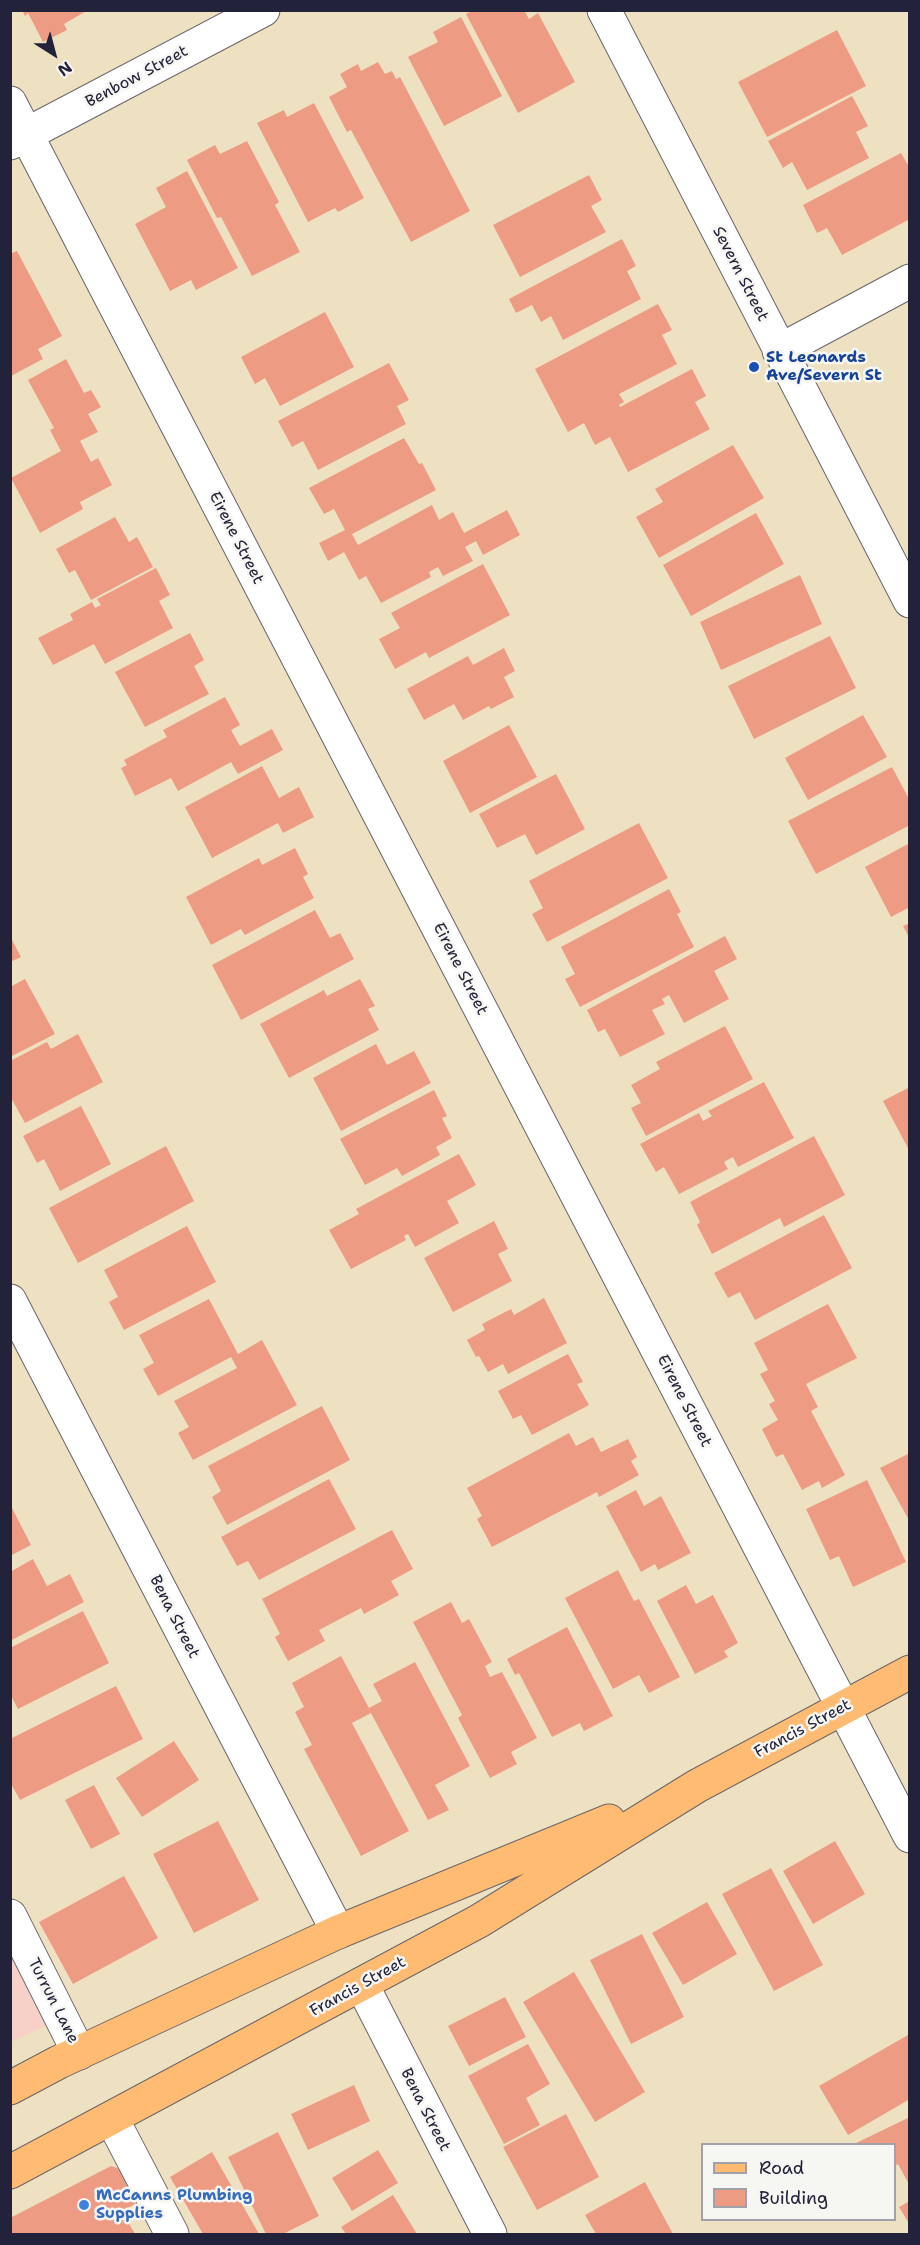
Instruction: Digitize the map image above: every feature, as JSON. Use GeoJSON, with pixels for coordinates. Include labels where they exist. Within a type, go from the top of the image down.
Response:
{"type":"FeatureCollection","features":[{"type":"Feature","properties":{"kind":"main road","name":"Francis Street"},"geometry":{"type":"LineString","coordinates":[[10,2172],[479,1921],[697,1786],[909,1672]]}},
{"type":"Feature","properties":{"kind":"main road","name":"Francis Street"},"geometry":{"type":"LineString","coordinates":[[10,2088],[79,2053],[338,1932],[697,1786]]}},
{"type":"Feature","properties":{"kind":"street","name":"Benbow Street"},"geometry":{"type":"LineString","coordinates":[[19,139],[263,10]]}},
{"type":"Feature","properties":{"kind":"street","name":"Severn Street"},"geometry":{"type":"LineString","coordinates":[[604,10],[909,601]]}},
{"type":"Feature","properties":{"kind":"street","name":"Eirene Street"},"geometry":{"type":"LineString","coordinates":[[10,103],[19,139],[909,1836]]}},
{"type":"Feature","properties":{"kind":"street"},"geometry":{"type":"LineString","coordinates":[[779,351],[909,281]]}},
{"type":"Feature","properties":{"kind":"street","name":"Bena Street"},"geometry":{"type":"LineString","coordinates":[[10,1301],[338,1932]]}},
{"type":"Feature","properties":{"kind":"street","name":"Turrun Lane"},"geometry":{"type":"LineString","coordinates":[[10,1916],[79,2053]]}},
{"type":"Feature","properties":{"kind":"street","name":"Bena Street"},"geometry":{"type":"LineString","coordinates":[[362,1985],[490,2235]]}},
{"type":"Feature","properties":{"kind":"street"},"geometry":{"type":"LineString","coordinates":[[112,2119],[172,2235]]}},
{"type":"Feature","properties":{"kind":"shaded area"},"geometry":{"type":"Polygon","coordinates":[[[10,1933],[56,2021],[11,2042],[10,2042],[10,1933]]]}},
{"type":"Feature","properties":{"kind":"building"},"geometry":{"type":"Polygon","coordinates":[[[22,10],[88,10],[64,24],[67,30],[43,42],[28,13],[25,16],[22,10]]]}},
{"type":"Feature","properties":{"kind":"building"},"geometry":{"type":"Polygon","coordinates":[[[473,10],[524,10],[529,19],[538,13],[575,82],[518,113],[466,14],[473,10]]]}},
{"type":"Feature","properties":{"kind":"building"},"geometry":{"type":"Polygon","coordinates":[[[461,17],[502,96],[444,126],[408,57],[438,42],[433,32],[461,17]]]}},
{"type":"Feature","properties":{"kind":"building"},"geometry":{"type":"Polygon","coordinates":[[[837,30],[866,86],[767,137],[738,82],[837,30]]]}},
{"type":"Feature","properties":{"kind":"building"},"geometry":{"type":"Polygon","coordinates":[[[378,62],[385,74],[392,71],[396,79],[400,77],[470,211],[411,242],[351,130],[347,132],[329,97],[347,87],[340,74],[358,64],[361,71],[378,62]]]}},
{"type":"Feature","properties":{"kind":"building"},"geometry":{"type":"Polygon","coordinates":[[[852,96],[868,126],[856,132],[869,158],[807,190],[792,162],[783,168],[768,141],[852,96]]]}},
{"type":"Feature","properties":{"kind":"building"},"geometry":{"type":"Polygon","coordinates":[[[314,103],[364,198],[338,212],[335,208],[308,222],[257,123],[284,110],[287,117],[314,103]]]}},
{"type":"Feature","properties":{"kind":"building"},"geometry":{"type":"Polygon","coordinates":[[[247,141],[279,202],[275,205],[300,252],[252,276],[221,217],[217,218],[187,160],[215,145],[220,154],[247,141]]]}},
{"type":"Feature","properties":{"kind":"building"},"geometry":{"type":"Polygon","coordinates":[[[901,153],[908,165],[910,164],[910,219],[842,255],[827,228],[817,233],[803,205],[901,153]]]}},
{"type":"Feature","properties":{"kind":"building"},"geometry":{"type":"Polygon","coordinates":[[[187,171],[238,268],[196,290],[191,280],[170,291],[135,224],[166,207],[156,188],[187,171]]]}},
{"type":"Feature","properties":{"kind":"building"},"geometry":{"type":"Polygon","coordinates":[[[589,175],[602,200],[591,206],[606,232],[520,277],[493,225],[589,175]]]}},
{"type":"Feature","properties":{"kind":"building"},"geometry":{"type":"Polygon","coordinates":[[[622,239],[636,266],[627,271],[641,299],[563,340],[551,316],[541,322],[532,305],[516,313],[509,299],[622,239]]]}},
{"type":"Feature","properties":{"kind":"building"},"geometry":{"type":"Polygon","coordinates":[[[17,251],[62,336],[38,349],[43,359],[11,376],[10,254],[17,251]]]}},
{"type":"Feature","properties":{"kind":"building"},"geometry":{"type":"Polygon","coordinates":[[[658,304],[672,330],[662,335],[677,364],[619,394],[624,402],[619,405],[620,407],[692,369],[706,396],[695,402],[710,429],[628,472],[610,437],[595,445],[584,423],[568,432],[535,369],[658,304]]]}},
{"type":"Feature","properties":{"kind":"building"},"geometry":{"type":"Polygon","coordinates":[[[325,312],[354,367],[280,406],[265,378],[255,384],[241,357],[325,312]]]}},
{"type":"Feature","properties":{"kind":"building"},"geometry":{"type":"Polygon","coordinates":[[[66,359],[84,393],[91,390],[101,407],[88,414],[98,432],[80,441],[91,462],[98,458],[112,485],[80,502],[83,509],[40,533],[11,478],[61,451],[50,430],[54,428],[28,380],[66,359]]]}},
{"type":"Feature","properties":{"kind":"building"},"geometry":{"type":"Polygon","coordinates":[[[389,363],[409,400],[397,406],[406,424],[318,470],[303,441],[292,447],[278,421],[389,363]]]}},
{"type":"Feature","properties":{"kind":"building"},"geometry":{"type":"Polygon","coordinates":[[[404,438],[419,464],[422,463],[436,490],[352,534],[358,545],[432,505],[439,520],[453,512],[464,533],[507,510],[520,535],[483,555],[476,541],[465,547],[473,561],[443,576],[438,567],[429,572],[431,577],[381,603],[366,576],[359,580],[344,552],[328,561],[319,543],[345,530],[334,509],[324,514],[309,488],[404,438]]]}},
{"type":"Feature","properties":{"kind":"building"},"geometry":{"type":"Polygon","coordinates":[[[733,445],[764,498],[659,558],[636,517],[663,502],[655,489],[733,445]]]}},
{"type":"Feature","properties":{"kind":"building"},"geometry":{"type":"Polygon","coordinates":[[[756,513],[784,564],[691,616],[663,565],[756,513]]]}},
{"type":"Feature","properties":{"kind":"building"},"geometry":{"type":"Polygon","coordinates":[[[115,517],[129,542],[137,537],[153,567],[91,600],[75,570],[69,573],[56,549],[115,517]]]}},
{"type":"Feature","properties":{"kind":"building"},"geometry":{"type":"Polygon","coordinates":[[[483,564],[510,615],[429,658],[426,652],[395,669],[379,639],[400,628],[391,613],[483,564]]]}},
{"type":"Feature","properties":{"kind":"building"},"geometry":{"type":"Polygon","coordinates":[[[156,568],[170,595],[159,601],[173,628],[105,664],[94,644],[53,665],[38,638],[73,620],[70,614],[92,602],[95,608],[101,605],[97,599],[156,568]]]}},
{"type":"Feature","properties":{"kind":"building"},"geometry":{"type":"Polygon","coordinates":[[[800,575],[822,624],[721,670],[700,622],[800,575]]]}},
{"type":"Feature","properties":{"kind":"building"},"geometry":{"type":"Polygon","coordinates":[[[190,633],[204,660],[194,666],[209,694],[145,727],[115,672],[190,633]]]}},
{"type":"Feature","properties":{"kind":"building"},"geometry":{"type":"Polygon","coordinates":[[[830,636],[856,688],[754,739],[728,686],[830,636]]]}},
{"type":"Feature","properties":{"kind":"building"},"geometry":{"type":"Polygon","coordinates":[[[504,648],[515,671],[504,677],[514,697],[491,709],[489,706],[463,720],[454,704],[424,720],[407,689],[468,656],[473,665],[504,648]]]}},
{"type":"Feature","properties":{"kind":"building"},"geometry":{"type":"Polygon","coordinates":[[[225,697],[240,725],[231,730],[240,746],[272,729],[283,750],[238,774],[231,762],[178,791],[171,778],[135,796],[121,768],[127,765],[124,760],[167,737],[163,730],[225,697]]]}},
{"type":"Feature","properties":{"kind":"building"},"geometry":{"type":"Polygon","coordinates":[[[863,715],[887,757],[808,800],[785,758],[863,715]]]}},
{"type":"Feature","properties":{"kind":"building"},"geometry":{"type":"Polygon","coordinates":[[[509,725],[537,777],[470,813],[443,761],[509,725]]]}},
{"type":"Feature","properties":{"kind":"building"},"geometry":{"type":"Polygon","coordinates":[[[262,766],[279,798],[299,787],[314,817],[283,833],[278,823],[212,858],[185,807],[262,766]]]}},
{"type":"Feature","properties":{"kind":"building"},"geometry":{"type":"Polygon","coordinates":[[[892,767],[910,801],[910,825],[816,874],[788,821],[892,767]]]}},
{"type":"Feature","properties":{"kind":"building"},"geometry":{"type":"Polygon","coordinates":[[[556,774],[585,829],[536,855],[525,834],[497,848],[479,814],[556,774]]]}},
{"type":"Feature","properties":{"kind":"building"},"geometry":{"type":"Polygon","coordinates":[[[639,823],[668,878],[547,942],[532,914],[543,908],[529,881],[639,823]]]}},
{"type":"Feature","properties":{"kind":"building"},"geometry":{"type":"Polygon","coordinates":[[[910,843],[910,907],[891,917],[865,867],[910,843]]]}},
{"type":"Feature","properties":{"kind":"building"},"geometry":{"type":"Polygon","coordinates":[[[295,848],[308,874],[303,877],[314,898],[245,935],[241,929],[211,945],[186,897],[259,858],[262,865],[295,848]]]}},
{"type":"Feature","properties":{"kind":"building"},"geometry":{"type":"Polygon","coordinates":[[[669,889],[681,912],[677,914],[694,947],[580,1007],[565,979],[575,974],[561,947],[669,889]]]}},
{"type":"Feature","properties":{"kind":"building"},"geometry":{"type":"Polygon","coordinates":[[[315,910],[330,938],[340,933],[354,959],[241,1020],[212,965],[315,910]]]}},
{"type":"Feature","properties":{"kind":"building"},"geometry":{"type":"Polygon","coordinates":[[[910,923],[910,939],[903,926],[910,923]]]}},
{"type":"Feature","properties":{"kind":"building"},"geometry":{"type":"Polygon","coordinates":[[[10,936],[21,957],[10,962],[10,936]]]}},
{"type":"Feature","properties":{"kind":"building"},"geometry":{"type":"Polygon","coordinates":[[[725,936],[737,959],[714,971],[729,999],[684,1023],[669,995],[662,999],[665,1004],[652,1010],[665,1034],[620,1057],[605,1029],[598,1032],[587,1010],[725,936]]]}},
{"type":"Feature","properties":{"kind":"building"},"geometry":{"type":"Polygon","coordinates":[[[25,979],[55,1034],[10,1057],[10,987],[25,979]]]}},
{"type":"Feature","properties":{"kind":"building"},"geometry":{"type":"Polygon","coordinates":[[[360,979],[375,1006],[368,1009],[379,1030],[289,1078],[260,1024],[324,990],[327,996],[360,979]]]}},
{"type":"Feature","properties":{"kind":"building"},"geometry":{"type":"Polygon","coordinates":[[[725,1026],[753,1079],[646,1136],[631,1108],[641,1103],[631,1085],[660,1069],[656,1062],[725,1026]]]}},
{"type":"Feature","properties":{"kind":"building"},"geometry":{"type":"Polygon","coordinates":[[[78,1034],[103,1082],[25,1123],[10,1096],[10,1061],[47,1042],[51,1049],[78,1034]]]}},
{"type":"Feature","properties":{"kind":"building"},"geometry":{"type":"Polygon","coordinates":[[[376,1044],[387,1065],[414,1051],[431,1083],[341,1131],[313,1078],[376,1044]]]}},
{"type":"Feature","properties":{"kind":"building"},"geometry":{"type":"Polygon","coordinates":[[[764,1082],[794,1138],[738,1167],[733,1157],[724,1162],[728,1169],[679,1194],[664,1167],[656,1172],[640,1144],[699,1113],[703,1121],[712,1116],[708,1111],[764,1082]]]}},
{"type":"Feature","properties":{"kind":"building"},"geometry":{"type":"Polygon","coordinates":[[[910,1087],[910,1152],[883,1101],[910,1087]]]}},
{"type":"Feature","properties":{"kind":"building"},"geometry":{"type":"Polygon","coordinates":[[[434,1090],[447,1116],[442,1118],[452,1138],[436,1147],[440,1155],[402,1176],[397,1168],[365,1185],[340,1139],[434,1090]]]}},
{"type":"Feature","properties":{"kind":"building"},"geometry":{"type":"Polygon","coordinates":[[[81,1106],[111,1164],[60,1191],[44,1159],[37,1163],[23,1136],[81,1106]]]}},
{"type":"Feature","properties":{"kind":"building"},"geometry":{"type":"Polygon","coordinates":[[[814,1136],[845,1195],[784,1227],[780,1218],[712,1254],[697,1225],[700,1222],[690,1202],[814,1136]]]}},
{"type":"Feature","properties":{"kind":"building"},"geometry":{"type":"Polygon","coordinates":[[[166,1146],[194,1201],[78,1263],[49,1208],[166,1146]]]}},
{"type":"Feature","properties":{"kind":"building"},"geometry":{"type":"Polygon","coordinates":[[[459,1154],[476,1185],[447,1201],[459,1223],[415,1247],[408,1234],[404,1236],[406,1240],[351,1269],[329,1230],[359,1214],[356,1209],[459,1154]]]}},
{"type":"Feature","properties":{"kind":"building"},"geometry":{"type":"Polygon","coordinates":[[[824,1215],[852,1268],[755,1320],[740,1292],[728,1298],[714,1273],[824,1215]]]}},
{"type":"Feature","properties":{"kind":"building"},"geometry":{"type":"Polygon","coordinates":[[[494,1221],[508,1249],[498,1254],[512,1281],[453,1312],[424,1258],[494,1221]]]}},
{"type":"Feature","properties":{"kind":"building"},"geometry":{"type":"Polygon","coordinates":[[[187,1226],[216,1282],[124,1330],[109,1302],[118,1297],[104,1270],[187,1226]]]}},
{"type":"Feature","properties":{"kind":"building"},"geometry":{"type":"Polygon","coordinates":[[[544,1298],[567,1343],[508,1374],[503,1364],[488,1372],[479,1356],[476,1357],[467,1340],[485,1330],[482,1324],[511,1309],[514,1315],[544,1298]]]}},
{"type":"Feature","properties":{"kind":"building"},"geometry":{"type":"Polygon","coordinates":[[[209,1299],[238,1354],[262,1340],[297,1405],[193,1460],[178,1433],[189,1427],[174,1401],[237,1368],[231,1357],[158,1396],[143,1369],[154,1363],[139,1335],[209,1299]]]}},
{"type":"Feature","properties":{"kind":"building"},"geometry":{"type":"Polygon","coordinates":[[[828,1304],[857,1358],[806,1384],[818,1407],[811,1411],[845,1475],[822,1488],[819,1481],[802,1490],[783,1454],[776,1457],[762,1429],[778,1420],[769,1404],[775,1401],[760,1374],[768,1370],[754,1343],[828,1304]]]}},
{"type":"Feature","properties":{"kind":"building"},"geometry":{"type":"Polygon","coordinates":[[[568,1354],[583,1382],[577,1384],[589,1405],[532,1435],[521,1415],[513,1419],[498,1391],[568,1354]]]}},
{"type":"Feature","properties":{"kind":"building"},"geometry":{"type":"Polygon","coordinates":[[[322,1406],[350,1460],[227,1525],[212,1497],[221,1491],[208,1466],[322,1406]]]}},
{"type":"Feature","properties":{"kind":"building"},"geometry":{"type":"Polygon","coordinates":[[[569,1433],[576,1446],[593,1437],[601,1452],[628,1439],[637,1457],[631,1461],[639,1475],[599,1497],[597,1492],[492,1547],[477,1519],[482,1516],[467,1488],[569,1433]]]}},
{"type":"Feature","properties":{"kind":"building"},"geometry":{"type":"Polygon","coordinates":[[[910,1453],[910,1522],[880,1468],[910,1453]]]}},
{"type":"Feature","properties":{"kind":"building"},"geometry":{"type":"Polygon","coordinates":[[[329,1479],[356,1529],[259,1580],[248,1561],[237,1566],[221,1537],[329,1479]]]}},
{"type":"Feature","properties":{"kind":"building"},"geometry":{"type":"Polygon","coordinates":[[[867,1480],[906,1562],[853,1587],[839,1556],[830,1560],[806,1509],[867,1480]]]}},
{"type":"Feature","properties":{"kind":"building"},"geometry":{"type":"Polygon","coordinates":[[[636,1490],[644,1506],[661,1496],[691,1553],[658,1570],[655,1564],[641,1572],[606,1506],[636,1490]]]}},
{"type":"Feature","properties":{"kind":"building"},"geometry":{"type":"Polygon","coordinates":[[[10,1504],[31,1545],[10,1556],[10,1504]]]}},
{"type":"Feature","properties":{"kind":"building"},"geometry":{"type":"Polygon","coordinates":[[[392,1530],[413,1569],[391,1581],[399,1595],[364,1614],[361,1608],[319,1630],[325,1641],[288,1661],[275,1637],[280,1634],[262,1599],[392,1530]]]}},
{"type":"Feature","properties":{"kind":"building"},"geometry":{"type":"Polygon","coordinates":[[[33,1559],[47,1586],[70,1574],[84,1602],[10,1641],[10,1572],[33,1559]]]}},
{"type":"Feature","properties":{"kind":"building"},"geometry":{"type":"Polygon","coordinates":[[[618,1570],[634,1601],[639,1599],[680,1677],[649,1693],[639,1675],[613,1689],[565,1598],[618,1570]]]}},
{"type":"Feature","properties":{"kind":"building"},"geometry":{"type":"Polygon","coordinates":[[[686,1585],[696,1604],[713,1595],[738,1643],[724,1651],[728,1657],[695,1674],[657,1601],[686,1585]]]}},
{"type":"Feature","properties":{"kind":"building"},"geometry":{"type":"Polygon","coordinates":[[[451,1602],[462,1623],[469,1619],[492,1662],[485,1666],[490,1677],[502,1672],[537,1738],[511,1752],[517,1764],[490,1778],[458,1718],[462,1715],[413,1622],[451,1602]]]}},
{"type":"Feature","properties":{"kind":"building"},"geometry":{"type":"Polygon","coordinates":[[[83,1611],[109,1663],[18,1709],[10,1694],[10,1648],[83,1611]]]}},
{"type":"Feature","properties":{"kind":"building"},"geometry":{"type":"Polygon","coordinates":[[[567,1627],[613,1716],[584,1731],[580,1723],[552,1737],[519,1673],[515,1675],[507,1659],[567,1627]]]}},
{"type":"Feature","properties":{"kind":"building"},"geometry":{"type":"Polygon","coordinates":[[[341,1656],[369,1708],[382,1701],[373,1684],[415,1662],[470,1766],[435,1785],[449,1810],[428,1820],[371,1713],[352,1723],[409,1831],[361,1856],[304,1749],[312,1745],[295,1712],[304,1707],[292,1683],[341,1656]]]}},
{"type":"Feature","properties":{"kind":"building"},"geometry":{"type":"Polygon","coordinates":[[[116,1686],[143,1739],[20,1800],[10,1782],[10,1739],[116,1686]]]}},
{"type":"Feature","properties":{"kind":"building"},"geometry":{"type":"Polygon","coordinates":[[[174,1741],[199,1780],[142,1817],[116,1778],[174,1741]]]}},
{"type":"Feature","properties":{"kind":"building"},"geometry":{"type":"Polygon","coordinates":[[[94,1785],[120,1834],[91,1849],[65,1800],[94,1785]]]}},
{"type":"Feature","properties":{"kind":"building"},"geometry":{"type":"Polygon","coordinates":[[[218,1821],[259,1900],[194,1933],[153,1854],[218,1821]]]}},
{"type":"Feature","properties":{"kind":"building"},"geometry":{"type":"Polygon","coordinates":[[[835,1841],[865,1894],[813,1924],[783,1871],[835,1841]]]}},
{"type":"Feature","properties":{"kind":"building"},"geometry":{"type":"Polygon","coordinates":[[[771,1868],[823,1965],[774,1991],[722,1894],[771,1868]]]}},
{"type":"Feature","properties":{"kind":"building"},"geometry":{"type":"Polygon","coordinates":[[[124,1876],[158,1938],[73,1984],[39,1922],[124,1876]]]}},
{"type":"Feature","properties":{"kind":"building"},"geometry":{"type":"Polygon","coordinates":[[[707,1902],[737,1954],[683,1985],[652,1933],[707,1902]]]}},
{"type":"Feature","properties":{"kind":"building"},"geometry":{"type":"Polygon","coordinates":[[[642,1934],[684,2017],[631,2044],[590,1960],[642,1934]]]}},
{"type":"Feature","properties":{"kind":"building"},"geometry":{"type":"Polygon","coordinates":[[[574,1972],[645,2092],[595,2122],[523,2002],[574,1972]]]}},
{"type":"Feature","properties":{"kind":"building"},"geometry":{"type":"Polygon","coordinates":[[[505,1997],[526,2037],[469,2066],[448,2026],[505,1997]]]}},
{"type":"Feature","properties":{"kind":"building"},"geometry":{"type":"Polygon","coordinates":[[[908,2035],[910,2038],[910,2099],[848,2135],[819,2086],[908,2035]]]}},
{"type":"Feature","properties":{"kind":"building"},"geometry":{"type":"Polygon","coordinates":[[[528,2044],[550,2084],[526,2098],[540,2125],[504,2144],[468,2076],[528,2044]]]}},
{"type":"Feature","properties":{"kind":"building"},"geometry":{"type":"Polygon","coordinates":[[[354,2085],[370,2121],[308,2150],[291,2114],[354,2085]]]}},
{"type":"Feature","properties":{"kind":"building"},"geometry":{"type":"Polygon","coordinates":[[[566,2114],[599,2177],[537,2210],[503,2147],[566,2114]]]}},
{"type":"Feature","properties":{"kind":"building"},"geometry":{"type":"Polygon","coordinates":[[[910,2117],[910,2186],[898,2164],[896,2165],[896,2143],[856,2143],[910,2117]]]}},
{"type":"Feature","properties":{"kind":"building"},"geometry":{"type":"Polygon","coordinates":[[[278,2132],[319,2216],[283,2234],[266,2234],[228,2157],[278,2132]]]}},
{"type":"Feature","properties":{"kind":"building"},"geometry":{"type":"Polygon","coordinates":[[[378,2150],[398,2183],[352,2211],[332,2178],[378,2150]]]}},
{"type":"Feature","properties":{"kind":"building"},"geometry":{"type":"Polygon","coordinates":[[[212,2152],[259,2234],[203,2234],[170,2177],[212,2152]]]}},
{"type":"Feature","properties":{"kind":"building","name":"McCanns Plumbing Supplies"},"geometry":{"type":"Polygon","coordinates":[[[111,2166],[129,2172],[143,2200],[122,2211],[135,2234],[10,2234],[10,2218],[111,2166]]]}},
{"type":"Feature","properties":{"kind":"building"},"geometry":{"type":"Polygon","coordinates":[[[645,2182],[673,2234],[596,2234],[585,2215],[645,2182]]]}},
{"type":"Feature","properties":{"kind":"building"},"geometry":{"type":"Polygon","coordinates":[[[393,2195],[417,2234],[346,2234],[341,2227],[393,2195]]]}},
{"type":"Feature","properties":{"kind":"building"},"geometry":{"type":"Polygon","coordinates":[[[910,2201],[910,2225],[899,2207],[910,2201]]]}},
{"type":"Feature","properties":{"kind":"place","name":"St Leonards Ave/Severn St"},"geometry":{"type":"Point","coordinates":[754,367]}},
{"type":"Feature","properties":{"kind":"place","name":"McCanns Plumbing Supplies"},"geometry":{"type":"Point","coordinates":[84,2205]}}]}
